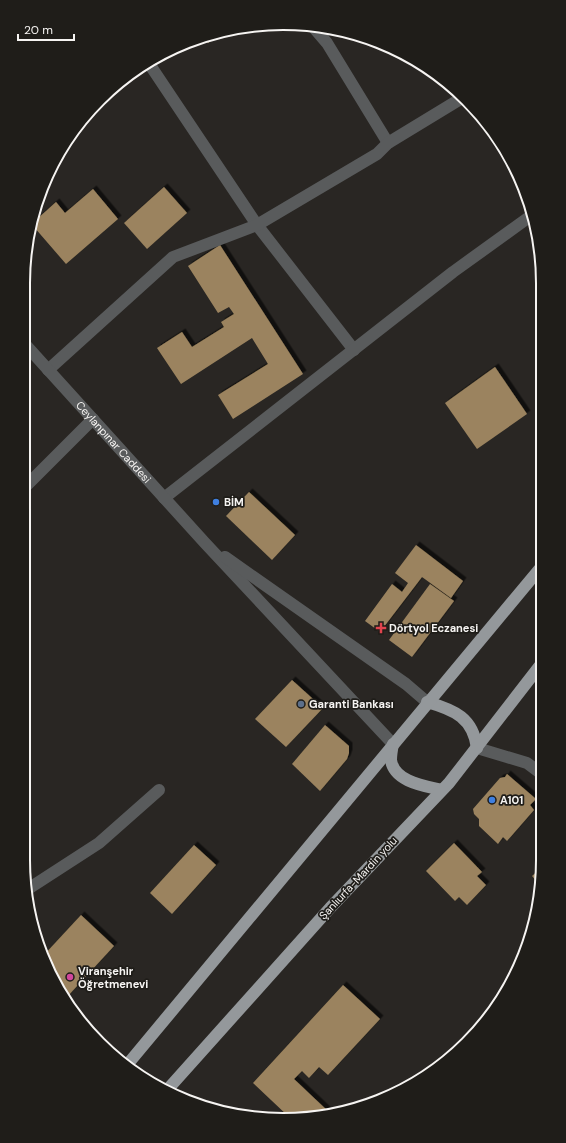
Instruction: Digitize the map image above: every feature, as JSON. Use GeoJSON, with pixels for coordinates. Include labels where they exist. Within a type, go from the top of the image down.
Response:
{"type":"FeatureCollection","features":[{"type":"Feature","properties":{"kind":"highway"},"geometry":{"type":"LineString","coordinates":[[129,1061],[536,573]]}},
{"type":"Feature","properties":{"kind":"highway","name":"Şanlıurfa-Mardin yolu"},"geometry":{"type":"LineString","coordinates":[[170,1087],[330,908],[442,790],[477,748],[536,671]]}},
{"type":"Feature","properties":{"kind":"highway"},"geometry":{"type":"LineString","coordinates":[[427,702],[446,707],[466,720],[475,735],[477,748]]}},
{"type":"Feature","properties":{"kind":"highway"},"geometry":{"type":"LineString","coordinates":[[393,744],[393,764],[407,781],[442,790]]}},
{"type":"Feature","properties":{"kind":"street"},"geometry":{"type":"LineString","coordinates":[[318,32],[327,43],[388,142]]}},
{"type":"Feature","properties":{"kind":"street"},"geometry":{"type":"LineString","coordinates":[[152,67],[256,225],[354,350]]}},
{"type":"Feature","properties":{"kind":"street"},"geometry":{"type":"LineString","coordinates":[[48,370],[173,257],[256,225],[377,154],[388,142],[458,100]]}},
{"type":"Feature","properties":{"kind":"street"},"geometry":{"type":"LineString","coordinates":[[164,498],[453,272],[527,219]]}},
{"type":"Feature","properties":{"kind":"street","name":"Ceylanpınar Caddesi"},"geometry":{"type":"LineString","coordinates":[[30,350],[205,543]]}},
{"type":"Feature","properties":{"kind":"street"},"geometry":{"type":"LineString","coordinates":[[30,482],[93,419]]}},
{"type":"Feature","properties":{"kind":"street"},"geometry":{"type":"LineString","coordinates":[[205,543],[406,684],[427,702]]}},
{"type":"Feature","properties":{"kind":"street"},"geometry":{"type":"LineString","coordinates":[[205,543],[393,744]]}},
{"type":"Feature","properties":{"kind":"street"},"geometry":{"type":"LineString","coordinates":[[477,748],[527,763],[536,770]]}},
{"type":"Feature","properties":{"kind":"street"},"geometry":{"type":"LineString","coordinates":[[32,887],[99,843],[159,790]]}},
{"type":"Feature","properties":{"kind":"building"},"geometry":{"type":"Polygon","coordinates":[[[164,187],[187,213],[147,249],[124,223],[164,187]]]}},
{"type":"Feature","properties":{"kind":"building"},"geometry":{"type":"Polygon","coordinates":[[[93,189],[118,219],[66,264],[36,229],[39,217],[56,202],[65,213],[93,189]]]}},
{"type":"Feature","properties":{"kind":"building"},"geometry":{"type":"Polygon","coordinates":[[[220,245],[303,374],[233,419],[218,395],[268,364],[252,338],[181,384],[157,348],[182,332],[192,347],[224,327],[221,322],[234,314],[229,307],[218,313],[188,266],[220,245]]]}},
{"type":"Feature","properties":{"kind":"building"},"geometry":{"type":"Polygon","coordinates":[[[495,367],[527,414],[477,449],[445,403],[495,367]]]}},
{"type":"Feature","properties":{"kind":"building"},"geometry":{"type":"Polygon","coordinates":[[[249,492],[295,535],[272,560],[226,516],[249,492]]]}},
{"type":"Feature","properties":{"kind":"building"},"geometry":{"type":"Polygon","coordinates":[[[416,545],[463,581],[451,598],[422,577],[380,632],[365,621],[392,584],[402,592],[408,583],[395,573],[416,545]]]}},
{"type":"Feature","properties":{"kind":"building"},"geometry":{"type":"Polygon","coordinates":[[[430,584],[454,601],[412,657],[389,640],[430,584]]]}},
{"type":"Feature","properties":{"kind":"building"},"geometry":{"type":"Polygon","coordinates":[[[292,680],[323,708],[286,747],[255,719],[292,680]]]}},
{"type":"Feature","properties":{"kind":"building"},"geometry":{"type":"Polygon","coordinates":[[[325,725],[349,746],[349,753],[347,759],[320,791],[292,764],[325,725]]]}},
{"type":"Feature","properties":{"kind":"building"},"geometry":{"type":"Polygon","coordinates":[[[507,774],[536,799],[530,805],[534,810],[507,841],[503,837],[498,844],[479,826],[479,819],[474,814],[473,809],[500,778],[505,777],[507,774]]]}},
{"type":"Feature","properties":{"kind":"building"},"geometry":{"type":"Polygon","coordinates":[[[454,843],[482,872],[477,876],[486,885],[467,905],[459,897],[455,901],[426,871],[454,843]]]}},
{"type":"Feature","properties":{"kind":"building"},"geometry":{"type":"Polygon","coordinates":[[[194,845],[216,865],[172,914],[150,893],[194,845]]]}},
{"type":"Feature","properties":{"kind":"building","name":"Viranşehir Öğretmenevi"},"geometry":{"type":"Polygon","coordinates":[[[81,915],[114,946],[69,995],[56,972],[47,952],[81,915]]]}},
{"type":"Feature","properties":{"kind":"building"},"geometry":{"type":"Polygon","coordinates":[[[343,985],[380,1019],[328,1075],[319,1067],[309,1078],[302,1071],[294,1079],[326,1109],[285,1113],[253,1083],[343,985]]]}},
{"type":"Feature","properties":{"kind":"place","name":"BİM"},"geometry":{"type":"Point","coordinates":[216,502]}},
{"type":"Feature","properties":{"kind":"place","name":"Dörtyol Eczanesi"},"geometry":{"type":"Point","coordinates":[381,628]}},
{"type":"Feature","properties":{"kind":"place","name":"Garanti Bankası"},"geometry":{"type":"Point","coordinates":[301,704]}},
{"type":"Feature","properties":{"kind":"place","name":"A101"},"geometry":{"type":"Point","coordinates":[492,800]}},
{"type":"Feature","properties":{"kind":"place","name":"Viranşehir Öğretmenevi"},"geometry":{"type":"Point","coordinates":[70,977]}}]}
